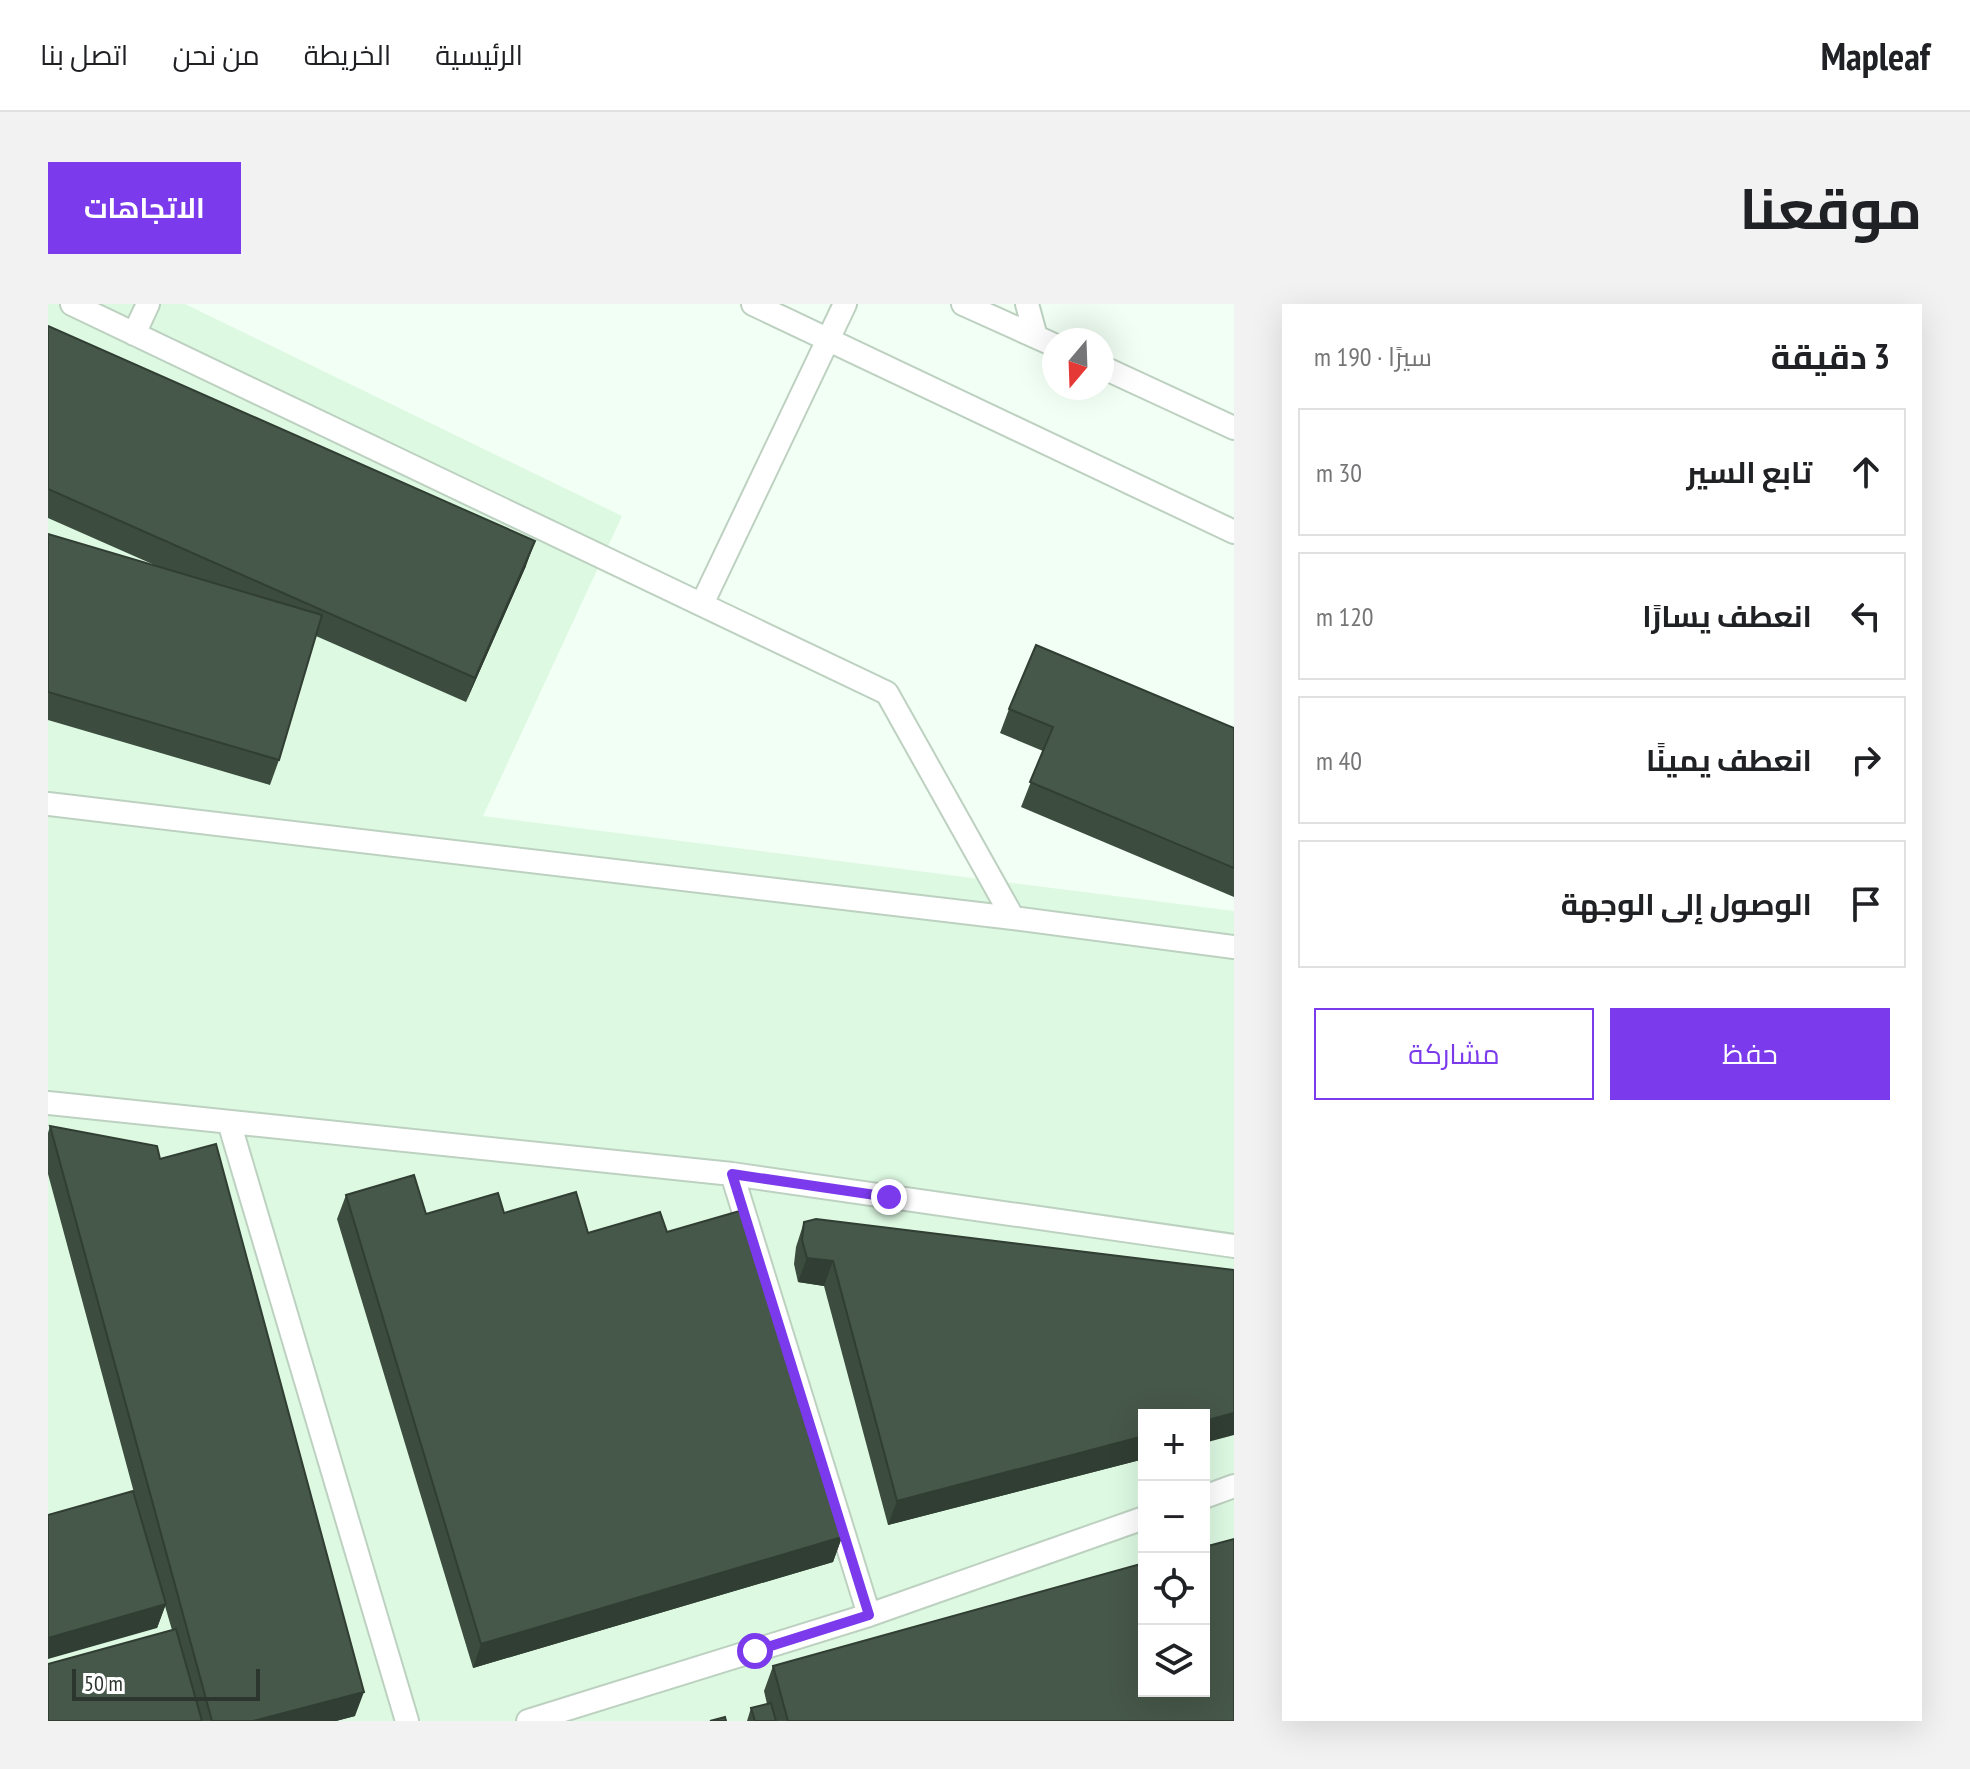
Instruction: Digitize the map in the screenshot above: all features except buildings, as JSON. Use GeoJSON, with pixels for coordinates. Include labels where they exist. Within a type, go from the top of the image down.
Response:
{"type":"FeatureCollection","features":[{"type":"Feature","properties":{"kind":"street"},"geometry":{"type":"LineString","coordinates":[[72,304],[887,693],[1013,918]]}},
{"type":"Feature","properties":{"kind":"street"},"geometry":{"type":"LineString","coordinates":[[134,334],[148,304]]}},
{"type":"Feature","properties":{"kind":"street"},"geometry":{"type":"LineString","coordinates":[[753,304],[1234,532]]}},
{"type":"Feature","properties":{"kind":"street"},"geometry":{"type":"LineString","coordinates":[[702,604],[845,304]]}},
{"type":"Feature","properties":{"kind":"street"},"geometry":{"type":"LineString","coordinates":[[963,304],[1042,340]]}},
{"type":"Feature","properties":{"kind":"street"},"geometry":{"type":"LineString","coordinates":[[1027,304],[1042,335]]}},
{"type":"Feature","properties":{"kind":"street"},"geometry":{"type":"LineString","coordinates":[[1114,373],[1234,428]]}},
{"type":"Feature","properties":{"kind":"street"},"geometry":{"type":"LineString","coordinates":[[48,804],[1234,947]]}},
{"type":"Feature","properties":{"kind":"street"},"geometry":{"type":"LineString","coordinates":[[48,1103],[732,1174],[1234,1246]]}},
{"type":"Feature","properties":{"kind":"street"},"geometry":{"type":"LineString","coordinates":[[229,1122],[407,1721]]}},
{"type":"Feature","properties":{"kind":"street"},"geometry":{"type":"LineString","coordinates":[[732,1174],[869,1615]]}},
{"type":"Feature","properties":{"kind":"street"},"geometry":{"type":"LineString","coordinates":[[1210,1495],[1234,1486]]}},
{"type":"Feature","properties":{"kind":"street"},"geometry":{"type":"LineString","coordinates":[[528,1721],[869,1615],[1138,1520]]}},
{"type":"Feature","properties":{"kind":"shaded area"},"geometry":{"type":"Polygon","coordinates":[[[48,304],[185,304],[622,516],[483,816],[1234,911],[1234,1721],[48,1721],[48,304]]]}},
{"type":"Feature","properties":{"kind":"route"},"geometry":{"type":"LineString","coordinates":[[755,1651],[869,1615],[732,1174],[889,1197]]}}]}
